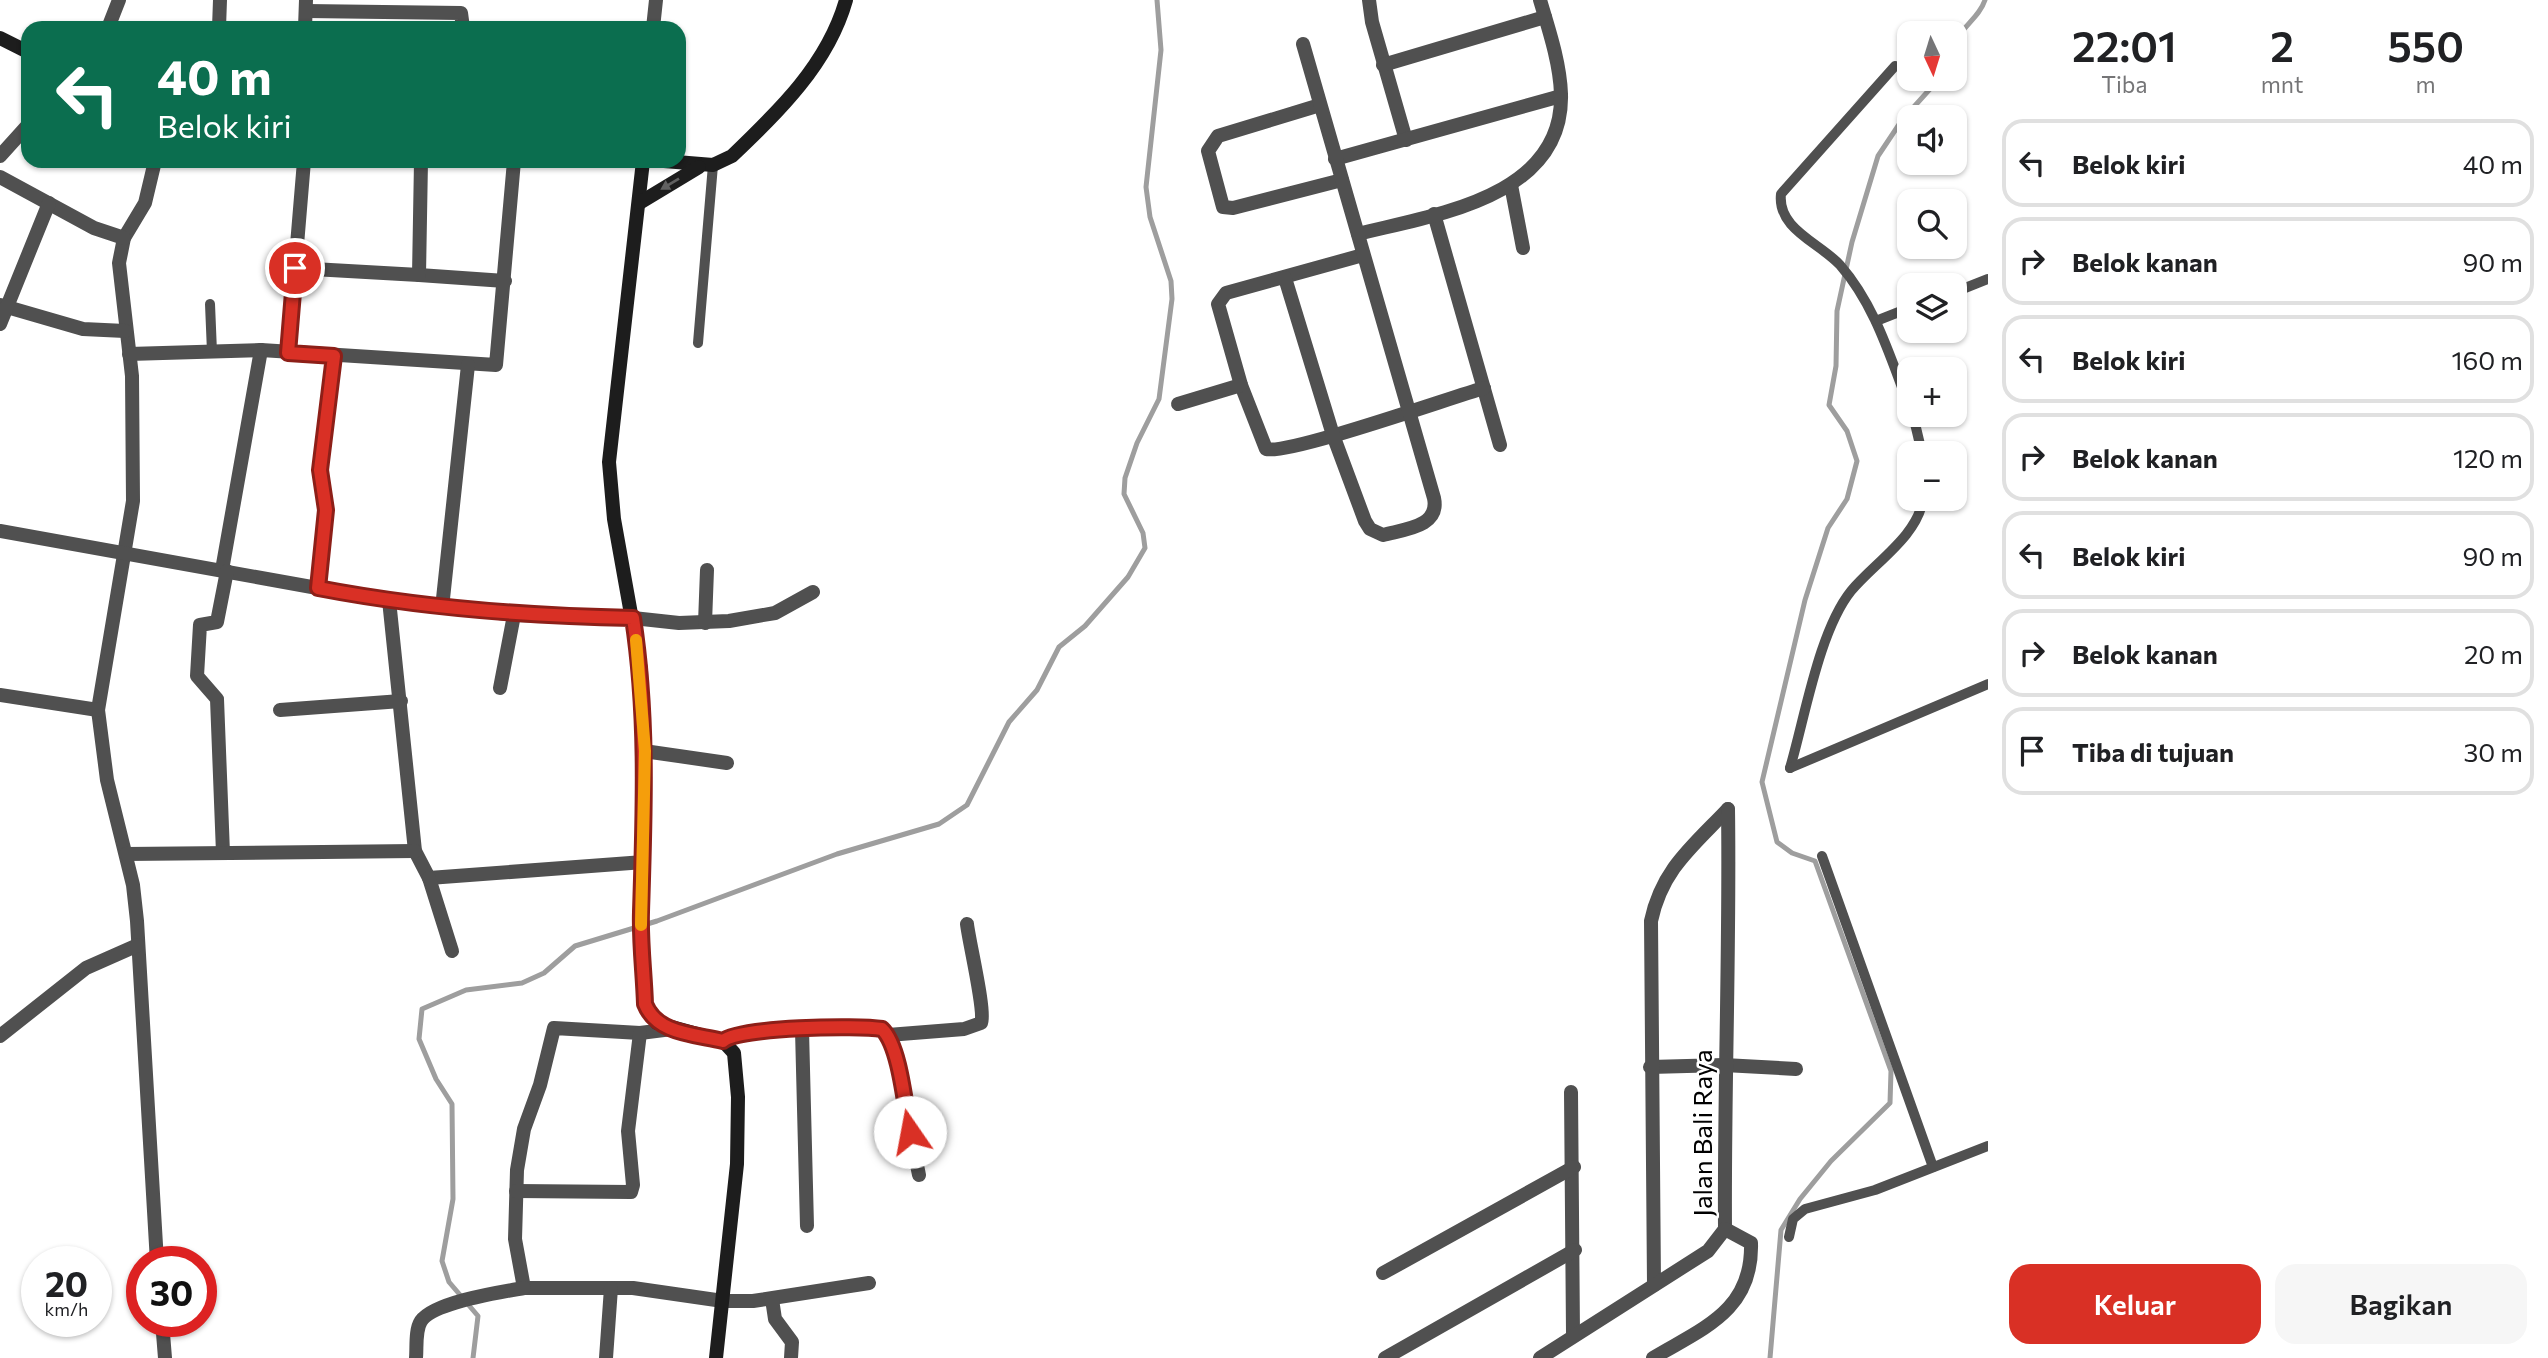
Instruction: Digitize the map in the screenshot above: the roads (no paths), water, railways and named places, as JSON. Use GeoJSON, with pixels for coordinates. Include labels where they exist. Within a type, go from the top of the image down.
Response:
{"type":"FeatureCollection","features":[{"type":"Feature","properties":{"kind":"street"},"geometry":{"type":"LineString","coordinates":[[111,21],[119,0]]}},
{"type":"Feature","properties":{"kind":"street"},"geometry":{"type":"LineString","coordinates":[[219,21],[220,0]]}},
{"type":"Feature","properties":{"kind":"street"},"geometry":{"type":"LineString","coordinates":[[654,21],[656,0]]}},
{"type":"Feature","properties":{"kind":"street"},"geometry":{"type":"LineString","coordinates":[[641,202],[742,147],[819,61],[836,32],[846,0]]}},
{"type":"Feature","properties":{"kind":"street"},"geometry":{"type":"LineString","coordinates":[[1369,0],[1383,65],[1406,140]]}},
{"type":"Feature","properties":{"kind":"street"},"geometry":{"type":"LineString","coordinates":[[1358,234],[1476,201],[1511,185],[1538,161],[1560,113],[1562,96],[1540,0]]}},
{"type":"Feature","properties":{"kind":"street"},"geometry":{"type":"LineString","coordinates":[[306,5],[461,13],[462,21]]}},
{"type":"Feature","properties":{"kind":"street"},"geometry":{"type":"LineString","coordinates":[[1383,65],[1545,17]]}},
{"type":"Feature","properties":{"kind":"street"},"geometry":{"type":"LineString","coordinates":[[0,38],[21,48]]}},
{"type":"Feature","properties":{"kind":"street"},"geometry":{"type":"LineString","coordinates":[[1284,278],[1333,435],[1356,501],[1370,529],[1383,535],[1422,524],[1433,518],[1437,508],[1303,44]]}},
{"type":"Feature","properties":{"kind":"street"},"geometry":{"type":"LineString","coordinates":[[1335,159],[1562,96]]}},
{"type":"Feature","properties":{"kind":"street"},"geometry":{"type":"LineString","coordinates":[[1320,105],[1218,136],[1208,151],[1219,198],[1223,207],[1233,208],[1342,180]]}},
{"type":"Feature","properties":{"kind":"street"},"geometry":{"type":"LineString","coordinates":[[0,156],[21,133]]}},
{"type":"Feature","properties":{"kind":"street"},"geometry":{"type":"LineString","coordinates":[[686,164],[706,166]]}},
{"type":"Feature","properties":{"kind":"street"},"geometry":{"type":"LineString","coordinates":[[153,168],[145,203],[124,238],[119,275],[129,354],[135,459],[133,501],[122,553],[99,709],[107,780],[133,886],[156,1246]]}},
{"type":"Feature","properties":{"kind":"street"},"geometry":{"type":"LineString","coordinates":[[288,353],[303,168]]}},
{"type":"Feature","properties":{"kind":"street"},"geometry":{"type":"LineString","coordinates":[[419,275],[421,168]]}},
{"type":"Feature","properties":{"kind":"street"},"geometry":{"type":"LineString","coordinates":[[129,354],[261,351],[491,366],[498,361],[513,168]]}},
{"type":"Feature","properties":{"kind":"street"},"geometry":{"type":"LineString","coordinates":[[643,168],[641,202],[610,462],[614,519],[641,670],[645,751],[641,915],[645,1004],[657,1023],[723,1041],[734,1053],[738,1110],[737,1164],[716,1358]]}},
{"type":"Feature","properties":{"kind":"street"},"geometry":{"type":"LineString","coordinates":[[0,177],[94,228],[124,238]]}},
{"type":"Feature","properties":{"kind":"street"},"geometry":{"type":"LineString","coordinates":[[1511,185],[1523,248]]}},
{"type":"Feature","properties":{"kind":"street"},"geometry":{"type":"LineString","coordinates":[[0,324],[3,306],[36,242],[49,202]]}},
{"type":"Feature","properties":{"kind":"street"},"geometry":{"type":"LineString","coordinates":[[1434,214],[1500,445]]}},
{"type":"Feature","properties":{"kind":"street"},"geometry":{"type":"LineString","coordinates":[[1363,255],[1226,293],[1219,299],[1241,385],[1266,449],[1279,450],[1333,435],[1484,388]]}},
{"type":"Feature","properties":{"kind":"street"},"geometry":{"type":"LineString","coordinates":[[295,268],[505,281]]}},
{"type":"Feature","properties":{"kind":"street"},"geometry":{"type":"LineString","coordinates":[[3,306],[83,328],[125,331]]}},
{"type":"Feature","properties":{"kind":"street"},"geometry":{"type":"LineString","coordinates":[[223,853],[217,699],[197,676],[200,625],[218,621],[261,351]]}},
{"type":"Feature","properties":{"kind":"street"},"geometry":{"type":"LineString","coordinates":[[318,588],[326,510],[320,470],[334,356]]}},
{"type":"Feature","properties":{"kind":"street"},"geometry":{"type":"LineString","coordinates":[[442,608],[468,365]]}},
{"type":"Feature","properties":{"kind":"street"},"geometry":{"type":"LineString","coordinates":[[1178,404],[1241,385]]}},
{"type":"Feature","properties":{"kind":"street"},"geometry":{"type":"LineString","coordinates":[[0,531],[389,600],[514,615],[705,623],[775,613],[814,592]]}},
{"type":"Feature","properties":{"kind":"street"},"geometry":{"type":"LineString","coordinates":[[705,623],[707,570]]}},
{"type":"Feature","properties":{"kind":"street"},"geometry":{"type":"LineString","coordinates":[[389,600],[415,851],[429,878],[452,951]]}},
{"type":"Feature","properties":{"kind":"street"},"geometry":{"type":"LineString","coordinates":[[500,688],[514,615]]}},
{"type":"Feature","properties":{"kind":"street"},"geometry":{"type":"LineString","coordinates":[[0,695],[99,709]]}},
{"type":"Feature","properties":{"kind":"street"},"geometry":{"type":"LineString","coordinates":[[280,710],[401,701]]}},
{"type":"Feature","properties":{"kind":"street"},"geometry":{"type":"LineString","coordinates":[[645,751],[727,763]]}},
{"type":"Feature","properties":{"kind":"street","name":"Jalan Bali Raya"},"geometry":{"type":"LineString","coordinates":[[1540,1358],[1573,1334],[1708,1251],[1725,1229],[1724,1065],[1730,948],[1728,809],[1669,873],[1657,895],[1651,921],[1650,1067]]}},
{"type":"Feature","properties":{"kind":"street"},"geometry":{"type":"LineString","coordinates":[[126,854],[415,851]]}},
{"type":"Feature","properties":{"kind":"street"},"geometry":{"type":"LineString","coordinates":[[429,878],[644,862]]}},
{"type":"Feature","properties":{"kind":"street"},"geometry":{"type":"LineString","coordinates":[[888,1035],[964,1029],[981,1023],[984,1011],[971,957],[967,924]]}},
{"type":"Feature","properties":{"kind":"street"},"geometry":{"type":"LineString","coordinates":[[0,1036],[86,968],[138,946]]}},
{"type":"Feature","properties":{"kind":"street"},"geometry":{"type":"LineString","coordinates":[[723,1041],[739,1033],[871,1027],[882,1029],[888,1035],[919,1175]]}},
{"type":"Feature","properties":{"kind":"street"},"geometry":{"type":"LineString","coordinates":[[524,1287],[515,1239],[516,1191],[524,1129],[540,1085],[554,1028],[640,1033],[672,1029]]}},
{"type":"Feature","properties":{"kind":"street"},"geometry":{"type":"LineString","coordinates":[[802,1030],[807,1226]]}},
{"type":"Feature","properties":{"kind":"street"},"geometry":{"type":"LineString","coordinates":[[516,1191],[631,1192],[633,1185],[628,1131],[640,1033]]}},
{"type":"Feature","properties":{"kind":"street"},"geometry":{"type":"LineString","coordinates":[[1654,1285],[1650,1067],[1724,1065],[1796,1069]]}},
{"type":"Feature","properties":{"kind":"street"},"geometry":{"type":"LineString","coordinates":[[1571,1092],[1575,1250],[1573,1334]]}},
{"type":"Feature","properties":{"kind":"street"},"geometry":{"type":"LineString","coordinates":[[1383,1273],[1573,1167]]}},
{"type":"Feature","properties":{"kind":"street"},"geometry":{"type":"LineString","coordinates":[[1653,1358],[1725,1314],[1737,1301],[1747,1274],[1751,1243],[1725,1229]]}},
{"type":"Feature","properties":{"kind":"street"},"geometry":{"type":"LineString","coordinates":[[1385,1358],[1575,1250]]}},
{"type":"Feature","properties":{"kind":"street"},"geometry":{"type":"LineString","coordinates":[[416,1358],[421,1321],[428,1315],[475,1298],[524,1287],[611,1288],[723,1301],[772,1300],[869,1283]]}},
{"type":"Feature","properties":{"kind":"street"},"geometry":{"type":"LineString","coordinates":[[606,1358],[611,1288]]}},
{"type":"Feature","properties":{"kind":"street"},"geometry":{"type":"LineString","coordinates":[[772,1300],[775,1319],[792,1342],[791,1358]]}},
{"type":"Feature","properties":{"kind":"street"},"geometry":{"type":"LineString","coordinates":[[163,1337],[165,1358]]}},
{"type":"Feature","properties":{"kind":"lane"},"geometry":{"type":"LineString","coordinates":[[1895,66],[1781,194],[1780,204],[1788,222],[1839,264],[1861,292],[1876,321],[1897,375]]}},
{"type":"Feature","properties":{"kind":"lane"},"geometry":{"type":"LineString","coordinates":[[698,343],[706,166]]}},
{"type":"Feature","properties":{"kind":"lane"},"geometry":{"type":"LineString","coordinates":[[1967,287],[1988,279]]}},
{"type":"Feature","properties":{"kind":"lane"},"geometry":{"type":"LineString","coordinates":[[210,304],[212,352]]}},
{"type":"Feature","properties":{"kind":"lane"},"geometry":{"type":"LineString","coordinates":[[1876,321],[1897,313]]}},
{"type":"Feature","properties":{"kind":"lane"},"geometry":{"type":"LineString","coordinates":[[1921,511],[1913,525],[1851,592],[1833,618],[1790,768],[1988,684]]}},
{"type":"Feature","properties":{"kind":"lane"},"geometry":{"type":"LineString","coordinates":[[1822,856],[1933,1167]]}},
{"type":"Feature","properties":{"kind":"lane"},"geometry":{"type":"LineString","coordinates":[[1789,1237],[1793,1219],[1805,1209],[1875,1190],[1988,1146]]}},
{"type":"Feature","properties":{"kind":"waterway"},"geometry":{"type":"LineString","coordinates":[[473,1358],[478,1316],[449,1282],[442,1261],[453,1199],[452,1104],[436,1079],[419,1039],[422,1009],[466,990],[522,983],[544,973],[575,946],[657,921],[837,854],[939,824],[967,805],[1009,722],[1037,690],[1059,647],[1085,626],[1128,577],[1145,548],[1143,533],[1124,494],[1125,478],[1137,443],[1159,399],[1172,299],[1171,281],[1150,217],[1146,187],[1161,50],[1157,0]]}},
{"type":"Feature","properties":{"kind":"waterway"},"geometry":{"type":"LineString","coordinates":[[1967,25],[1985,0]]}},
{"type":"Feature","properties":{"kind":"waterway"},"geometry":{"type":"LineString","coordinates":[[1770,1358],[1781,1230],[1800,1199],[1831,1161],[1890,1103],[1891,1071],[1815,861],[1792,853],[1777,842],[1762,782],[1805,600],[1828,528],[1847,499],[1857,461],[1847,431],[1829,405],[1836,366],[1837,311],[1852,242],[1878,156],[1902,120],[1928,91]]}}]}
